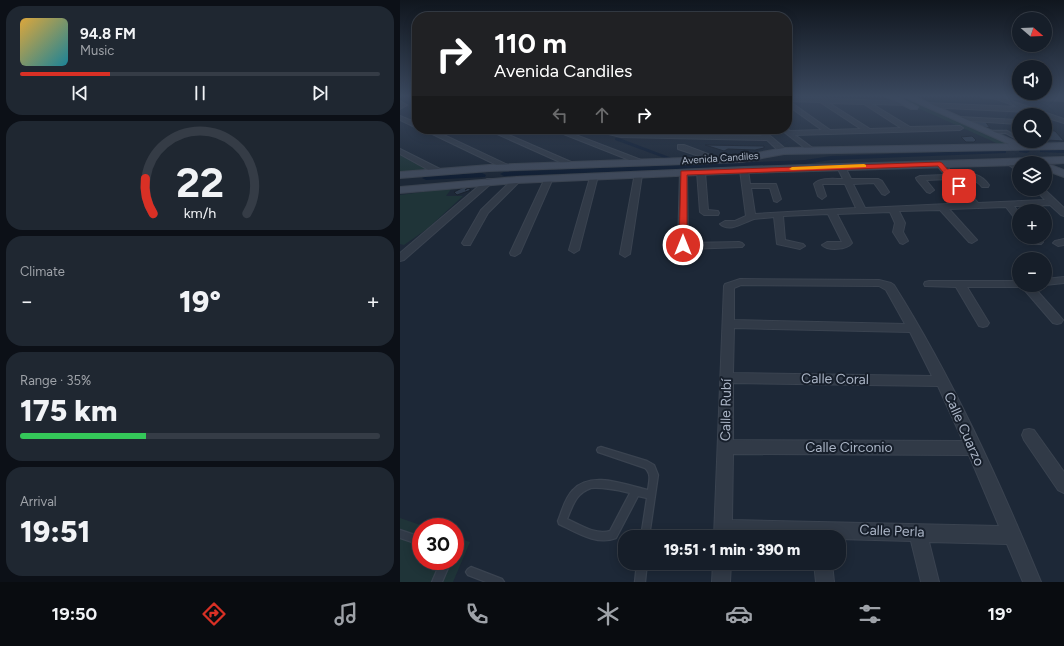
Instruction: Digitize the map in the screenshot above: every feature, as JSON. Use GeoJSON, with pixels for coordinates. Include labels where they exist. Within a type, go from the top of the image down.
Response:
{"type":"FeatureCollection","features":[{"type":"Feature","properties":{"kind":"main road"},"geometry":{"type":"LineString","coordinates":[[959,124],[1012,140]]}},
{"type":"Feature","properties":{"kind":"main road"},"geometry":{"type":"LineString","coordinates":[[959,124],[1022,156]]}},
{"type":"Feature","properties":{"kind":"main road","name":"Avenida Candiles"},"geometry":{"type":"LineString","coordinates":[[400,175],[437,171],[508,167],[741,159],[784,151],[1002,147],[1012,145]]}},
{"type":"Feature","properties":{"kind":"main road","name":"Avenida Candiles"},"geometry":{"type":"LineString","coordinates":[[1052,146],[1064,146]]}},
{"type":"Feature","properties":{"kind":"main road"},"geometry":{"type":"LineString","coordinates":[[1029,148],[1054,162],[1064,165]]}},
{"type":"Feature","properties":{"kind":"main road"},"geometry":{"type":"LineString","coordinates":[[877,149],[914,152],[925,157],[920,161],[894,163],[888,165]]}},
{"type":"Feature","properties":{"kind":"main road","name":"Avenida Candiles"},"geometry":{"type":"LineString","coordinates":[[400,190],[490,181],[549,178],[1012,161]]}},
{"type":"Feature","properties":{"kind":"main road"},"geometry":{"type":"LineString","coordinates":[[1054,162],[1064,174]]}},
{"type":"Feature","properties":{"kind":"main road"},"geometry":{"type":"LineString","coordinates":[[490,181],[500,173],[521,171],[536,167]]}},
{"type":"Feature","properties":{"kind":"main road"},"geometry":{"type":"LineString","coordinates":[[458,170],[466,173],[492,172],[493,175],[490,181]]}},
{"type":"Feature","properties":{"kind":"street"},"geometry":{"type":"LineString","coordinates":[[816,123],[828,132]]}},
{"type":"Feature","properties":{"kind":"street"},"geometry":{"type":"LineString","coordinates":[[857,123],[869,131]]}},
{"type":"Feature","properties":{"kind":"street"},"geometry":{"type":"LineString","coordinates":[[899,123],[910,130]]}},
{"type":"Feature","properties":{"kind":"street"},"geometry":{"type":"LineString","coordinates":[[792,131],[828,132],[910,130],[959,124],[984,123]]}},
{"type":"Feature","properties":{"kind":"street"},"geometry":{"type":"LineString","coordinates":[[1052,124],[1064,124]]}},
{"type":"Feature","properties":{"kind":"street"},"geometry":{"type":"LineString","coordinates":[[435,134],[508,167]]}},
{"type":"Feature","properties":{"kind":"street"},"geometry":{"type":"LineString","coordinates":[[501,134],[574,165]]}},
{"type":"Feature","properties":{"kind":"street"},"geometry":{"type":"LineString","coordinates":[[568,134],[645,162]]}},
{"type":"Feature","properties":{"kind":"street"},"geometry":{"type":"LineString","coordinates":[[616,134],[768,138]]}},
{"type":"Feature","properties":{"kind":"street"},"geometry":{"type":"LineString","coordinates":[[764,134],[784,151]]}},
{"type":"Feature","properties":{"kind":"street"},"geometry":{"type":"LineString","coordinates":[[790,134],[811,151]]}},
{"type":"Feature","properties":{"kind":"street"},"geometry":{"type":"LineString","coordinates":[[681,147],[717,159]]}},
{"type":"Feature","properties":{"kind":"street"},"geometry":{"type":"LineString","coordinates":[[400,151],[437,171]]}},
{"type":"Feature","properties":{"kind":"street"},"geometry":{"type":"LineString","coordinates":[[1009,161],[1012,164]]}},
{"type":"Feature","properties":{"kind":"street"},"geometry":{"type":"LineString","coordinates":[[940,164],[975,205]]}},
{"type":"Feature","properties":{"kind":"street"},"geometry":{"type":"LineString","coordinates":[[841,167],[861,209]]}},
{"type":"Feature","properties":{"kind":"street"},"geometry":{"type":"LineString","coordinates":[[744,170],[751,217]]}},
{"type":"Feature","properties":{"kind":"street"},"geometry":{"type":"LineString","coordinates":[[701,172],[704,212],[715,213]]}},
{"type":"Feature","properties":{"kind":"street"},"geometry":{"type":"LineString","coordinates":[[684,173],[683,245],[739,245]]}},
{"type":"Feature","properties":{"kind":"street"},"geometry":{"type":"LineString","coordinates":[[625,254],[638,175]]}},
{"type":"Feature","properties":{"kind":"street"},"geometry":{"type":"LineString","coordinates":[[574,250],[594,176]]}},
{"type":"Feature","properties":{"kind":"street"},"geometry":{"type":"LineString","coordinates":[[930,190],[920,178],[975,177],[980,179],[985,185]]}},
{"type":"Feature","properties":{"kind":"street"},"geometry":{"type":"LineString","coordinates":[[515,253],[549,178]]}},
{"type":"Feature","properties":{"kind":"street"},"geometry":{"type":"LineString","coordinates":[[467,243],[484,212],[517,180]]}},
{"type":"Feature","properties":{"kind":"street"},"geometry":{"type":"LineString","coordinates":[[400,258],[490,181]]}},
{"type":"Feature","properties":{"kind":"street"},"geometry":{"type":"LineString","coordinates":[[822,196],[818,184],[819,182],[877,181],[885,192]]}},
{"type":"Feature","properties":{"kind":"street"},"geometry":{"type":"LineString","coordinates":[[746,186],[773,186],[777,199]]}},
{"type":"Feature","properties":{"kind":"street"},"geometry":{"type":"LineString","coordinates":[[1047,196],[1064,213]]}},
{"type":"Feature","properties":{"kind":"street"},"geometry":{"type":"LineString","coordinates":[[725,224],[737,224],[751,217],[778,214],[861,209],[1053,202]]}},
{"type":"Feature","properties":{"kind":"street"},"geometry":{"type":"LineString","coordinates":[[1008,204],[1012,209]]}},
{"type":"Feature","properties":{"kind":"street"},"geometry":{"type":"LineString","coordinates":[[942,207],[972,240]]}},
{"type":"Feature","properties":{"kind":"street"},"geometry":{"type":"LineString","coordinates":[[893,209],[900,223],[898,232],[903,241]]}},
{"type":"Feature","properties":{"kind":"street"},"geometry":{"type":"LineString","coordinates":[[827,245],[847,244],[831,211]]}},
{"type":"Feature","properties":{"kind":"street"},"geometry":{"type":"LineString","coordinates":[[778,214],[780,242],[800,246]]}},
{"type":"Feature","properties":{"kind":"street"},"geometry":{"type":"LineString","coordinates":[[1052,281],[1064,280]]}},
{"type":"Feature","properties":{"kind":"street","name":"Calle Rubí"},"geometry":{"type":"LineString","coordinates":[[724,530],[728,288],[732,284],[740,282],[883,283]]}},
{"type":"Feature","properties":{"kind":"street","name":"Calle Cuarzo"},"geometry":{"type":"LineString","coordinates":[[883,283],[890,288],[915,328],[943,381],[974,448],[1032,582]]}},
{"type":"Feature","properties":{"kind":"street"},"geometry":{"type":"LineString","coordinates":[[929,284],[1012,284]]}},
{"type":"Feature","properties":{"kind":"street"},"geometry":{"type":"LineString","coordinates":[[960,285],[984,323]]}},
{"type":"Feature","properties":{"kind":"street"},"geometry":{"type":"LineString","coordinates":[[1032,292],[1057,320]]}},
{"type":"Feature","properties":{"kind":"street"},"geometry":{"type":"LineString","coordinates":[[727,324],[915,328]]}},
{"type":"Feature","properties":{"kind":"street","name":"Calle Coral"},"geometry":{"type":"LineString","coordinates":[[727,378],[943,381]]}},
{"type":"Feature","properties":{"kind":"street"},"geometry":{"type":"LineString","coordinates":[[1029,434],[1064,486]]}},
{"type":"Feature","properties":{"kind":"street","name":"Calle Circonio"},"geometry":{"type":"LineString","coordinates":[[725,447],[974,448]]}},
{"type":"Feature","properties":{"kind":"street"},"geometry":{"type":"LineString","coordinates":[[918,532],[930,582]]}},
{"type":"Feature","properties":{"kind":"street","name":"Calle Perla"},"geometry":{"type":"LineString","coordinates":[[846,533],[918,532],[1012,535]]}},
{"type":"Feature","properties":{"kind":"street"},"geometry":{"type":"LineString","coordinates":[[721,582],[722,570]]}},
{"type":"Feature","properties":{"kind":"street"},"geometry":{"type":"LineString","coordinates":[[824,570],[825,582]]}},
{"type":"Feature","properties":{"kind":"lane"},"geometry":{"type":"LineString","coordinates":[[601,450],[647,465],[651,468],[654,475],[646,530]]}},
{"type":"Feature","properties":{"kind":"lane"},"geometry":{"type":"LineString","coordinates":[[636,491],[613,535],[607,538],[598,536],[562,520],[575,493],[585,485],[597,483],[636,491],[650,495]]}},
{"type":"Feature","properties":{"kind":"lane"},"geometry":{"type":"LineString","coordinates":[[400,534],[412,538]]}},
{"type":"Feature","properties":{"kind":"lane"},"geometry":{"type":"LineString","coordinates":[[437,582],[442,570]]}},
{"type":"Feature","properties":{"kind":"lane"},"geometry":{"type":"LineString","coordinates":[[640,582],[641,570]]}},
{"type":"Feature","properties":{"kind":"lane"},"geometry":{"type":"LineString","coordinates":[[471,572],[499,582]]}},
{"type":"Feature","properties":{"kind":"green space"},"geometry":{"type":"Polygon","coordinates":[[[952,123],[967,123],[1012,143],[1012,145],[1003,146],[952,123]]]}},
{"type":"Feature","properties":{"kind":"green space"},"geometry":{"type":"Polygon","coordinates":[[[400,155],[426,169],[400,172],[400,155]]]}},
{"type":"Feature","properties":{"kind":"green space"},"geometry":{"type":"Polygon","coordinates":[[[452,188],[446,196],[463,196],[427,229],[404,245],[400,244],[400,195],[452,188]]]}},
{"type":"Feature","properties":{"kind":"green space"},"geometry":{"type":"Polygon","coordinates":[[[400,518],[412,522],[412,570],[458,570],[453,582],[400,582],[400,518]]]}},
{"type":"Feature","properties":{"kind":"green space"},"geometry":{"type":"Polygon","coordinates":[[[464,540],[470,542],[464,556],[464,540]]]}},
{"type":"Feature","properties":{"kind":"building"},"geometry":{"type":"Polygon","coordinates":[[[972,123],[987,123],[990,128],[972,123]]]}},
{"type":"Feature","properties":{"kind":"building"},"geometry":{"type":"Polygon","coordinates":[[[1052,131],[1055,131],[1064,141],[1052,140],[1052,131]]]}},
{"type":"Feature","properties":{"kind":"building"},"geometry":{"type":"Polygon","coordinates":[[[972,136],[976,140],[974,142],[966,142],[961,137],[972,136]]]}},
{"type":"Feature","properties":{"kind":"building"},"geometry":{"type":"Polygon","coordinates":[[[705,145],[764,146],[764,148],[755,150],[728,149],[724,151],[705,145]]]}},
{"type":"Feature","properties":{"kind":"building"},"geometry":{"type":"Polygon","coordinates":[[[466,186],[471,190],[457,195],[454,192],[466,186]]]}},
{"type":"Feature","properties":{"kind":"waterway"},"geometry":{"type":"LineString","coordinates":[[617,139],[669,158]]}},
{"type":"Feature","properties":{"kind":"waterway"},"geometry":{"type":"LineString","coordinates":[[1021,151],[1027,151]]}},
{"type":"Feature","properties":{"kind":"waterway"},"geometry":{"type":"LineString","coordinates":[[1042,151],[1064,151]]}},
{"type":"Feature","properties":{"kind":"waterway"},"geometry":{"type":"LineString","coordinates":[[504,174],[805,162],[831,158],[1004,152]]}},
{"type":"Feature","properties":{"kind":"waterway"},"geometry":{"type":"LineString","coordinates":[[426,178],[482,175]]}},
{"type":"Feature","properties":{"kind":"slow traffic"},"geometry":{"type":"LineString","coordinates":[[792,169],[864,166]]}},
{"type":"Feature","properties":{"kind":"route"},"geometry":{"type":"LineString","coordinates":[[683,245],[684,173],[940,164],[959,186]]}}]}
